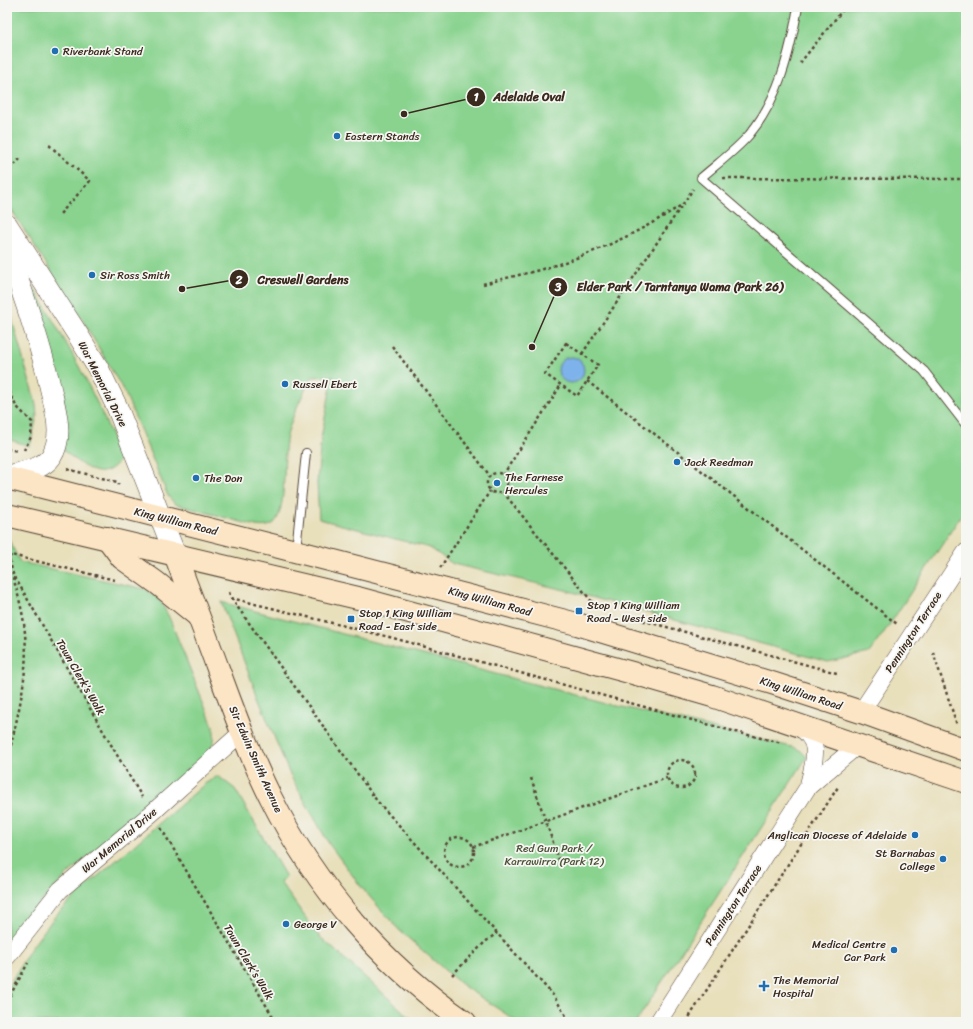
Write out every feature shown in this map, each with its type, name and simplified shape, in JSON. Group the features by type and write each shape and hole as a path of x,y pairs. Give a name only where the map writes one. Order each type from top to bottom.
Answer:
{"main road":[{"name":"King William Road","path":"7,477 577,624 714,664 861,712 966,750"},
{"path":"7,515 358,598 485,632 697,692 794,723 966,782"},
{"path":"107,538 122,558 158,583 199,616"},
{"name":"Sir Edwin Smith Avenue","path":"175,554 241,733 272,799 304,856 342,908 383,954 444,1007 465,1022"},
{"path":"794,723 838,726 861,712"}],"street":[{"name":"War Memorial Drive","path":"7,225 98,368 117,407 175,554"},
{"path":"7,249 46,368 56,414 58,431 55,448 46,462 34,469 7,477"},
{"name":"Pennington Terrace","path":"861,712 966,552"},
{"name":"Pennington Terrace","path":"794,723 812,740 815,752 808,787"},
{"name":"War Memorial Drive","path":"7,958 60,890 152,813 241,733"},
{"name":"Pennington Terrace","path":"658,1022 808,787 858,745"}],"lane":[{"path":"798,7 791,45 773,97 762,117 749,136 701,178 924,371 966,425"},
{"path":"296,551 306,453"}],"path":[{"path":"796,69 845,7"},
{"path":"49,145 90,181 60,214"},
{"path":"14,165 20,159"},
{"path":"582,354 701,178 966,179"},
{"path":"483,284 540,270 582,256 629,236 682,205"},
{"path":"566,343 598,365 587,381 577,396 545,374 566,343"},
{"path":"392,346 490,476"},
{"path":"587,381 911,635"},
{"path":"503,475 561,385"},
{"path":"7,386 16,406 32,422 31,437 23,452"},
{"path":"65,469 117,482"},
{"path":"496,473 503,475 508,483 503,492 497,494 490,491 487,486 490,476 496,473"},
{"path":"438,571 490,491"},
{"path":"503,492 598,608"},
{"path":"7,554 10,557 121,582"},
{"path":"7,564 10,557"},
{"name":"Town Clerk’s Walk","path":"10,557 13,574 111,746 143,798"},
{"path":"7,763 22,698 25,662 25,634 13,574"},
{"path":"229,592 231,598 377,801 553,995 570,1022"},
{"path":"231,598 393,638 736,732 787,744"},
{"path":"933,652 959,730"},
{"path":"676,760 690,763 694,772 694,777 691,782 683,787 673,785 667,778 667,770 669,766 676,760"},
{"path":"531,778 561,866"},
{"path":"473,847 667,778"},
{"path":"686,1022 839,785"},
{"name":"Town Clerk’s Walk","path":"160,828 276,1022"},
{"path":"459,836 469,840 473,847 470,862 457,867 448,862 443,851 447,842 454,837 459,836"},
{"path":"452,975 485,942 497,933"}],"green space":[{"path":"7,7 966,7 966,508 890,624 869,653 828,662 565,590 453,564 430,548 319,519 317,483 321,438 333,376 312,377 294,413 287,436 281,506 274,523 261,527 175,504 168,496 125,393 82,319 7,203"},
{"path":"33,287 58,328 81,371 112,436 121,459 113,467 106,471 93,471 64,451 28,290"},
{"path":"7,302 36,404 37,416 30,446 7,439"},
{"path":"7,536 20,562 145,589 159,599 169,617 213,726 214,739 212,746 205,757 69,873 28,916 7,947"},
{"name":"Red Gum Park / Karrawirra (Park 12)","path":"221,602 614,705 796,748 807,757 636,1022 518,1022 462,985 399,930 362,888 329,844 290,775"},
{"path":"218,776 235,789 286,877 280,882 318,935 415,1022 7,1022 7,988 31,948 56,915 83,889 206,783"}],"water":[{"path":"571,357 580,361 584,370 580,379 571,383 562,379 558,370 562,361"}],"place":[{"name":"Riverbank Stand","path":"55,51"},
{"name":"Adelaide Oval","path":"404,114"},
{"name":"Eastern Stands","path":"337,136"},
{"name":"Sir Ross Smith","path":"92,275"},
{"name":"Creswell Gardens","path":"182,289"},
{"name":"Elder Park / Tarntanya Wama (Park 26)","path":"532,347"},
{"name":"Russell Ebert","path":"285,384"},
{"name":"Jack Reedman","path":"677,462"},
{"name":"The Don","path":"196,478"},
{"name":"The Farnese Hercules","path":"497,483"},
{"name":"Stop 1 King William Road - West side","path":"579,611"},
{"name":"Stop 1 King William Road - East side","path":"351,619"},
{"name":"Anglican Diocese of Adelaide","path":"915,835"},
{"name":"St Barnabas College","path":"943,859"},
{"name":"George V","path":"286,924"},
{"name":"Medical Centre Car Park","path":"894,950"},
{"name":"The Memorial Hospital","path":"764,986"}]}
